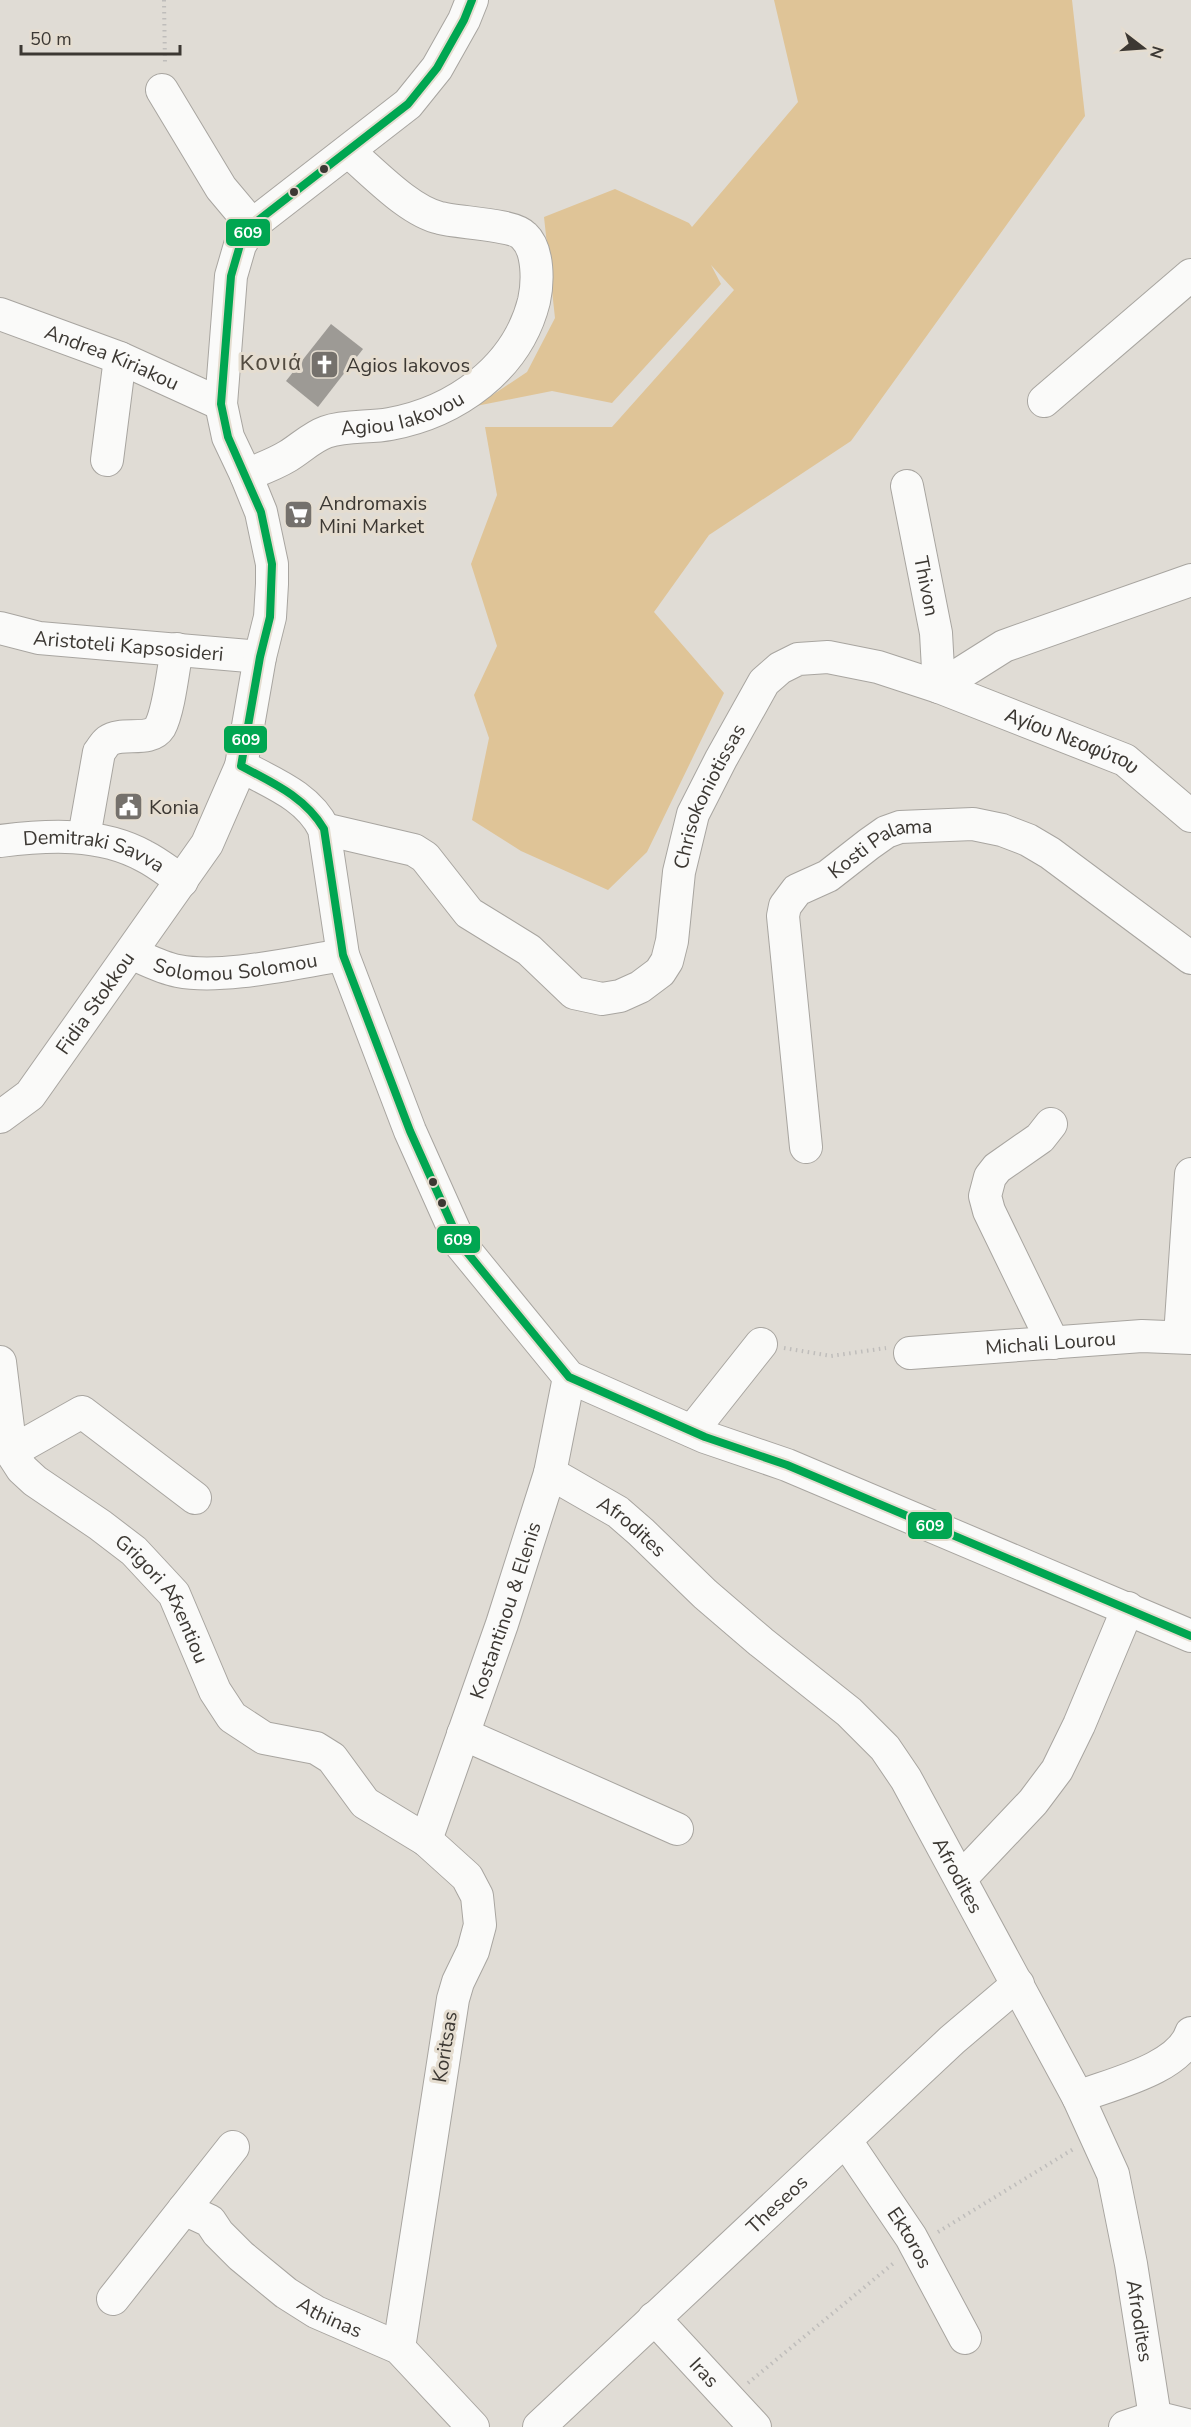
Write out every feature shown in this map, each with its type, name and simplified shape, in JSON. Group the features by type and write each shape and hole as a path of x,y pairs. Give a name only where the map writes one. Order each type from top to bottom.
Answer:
{"street":[{"path":"162,90 221,188 252,225 408,104 437,68 464,20 472,0"},
{"name":"Agiou Iakovou","path":"246,475 274,464 326,432 406,421 427,415 452,402 473,390 501,364 520,338 530,318 536,293 536,271 532,249 527,238 514,230 430,215 413,206 349,152"},
{"name":"Fidia Stokkou","path":"0,1118 30,1095 182,881 207,844 241,766 260,657 270,617 272,564 261,512 228,437 221,404 231,276 240,245 252,225"},
{"path":"1044,401 1191,275"},
{"name":"Andrea Kiriakou","path":"0,314 120,358 221,404"},
{"path":"107,460 120,358"},
{"name":"Thivon","path":"907,486 936,633 939,687"},
{"path":"939,687 1005,646 1191,580"},
{"name":"Aristoteli Kapsosideri","path":"0,628 39,638 260,657"},
{"path":"84,837 99,752 107,742 118,736 152,733 159,728 177,649"},
{"name":"Chrisokoniotissas","path":"324,829 414,850 425,858 469,913 529,950 568,989 585,997 602,999 620,996 640,987 660,972 667,961 672,941 679,872 693,814 764,682 780,668 798,659 828,657 878,667 939,687"},
{"name":"Αγίου Νεοφύτου","path":"939,687 1125,760 1191,816"},
{"path":"241,766 291,793 309,806 324,829 343,955 410,1131 461,1245 569,1377 692,1431 787,1465 1191,1636"},
{"name":"Kosti Palama","path":"806,1147 783,916 785,906 797,890 828,876 886,832 900,827 973,824 1002,830 1020,837 1050,853 1191,958"},
{"name":"Demitraki Savva","path":"0,841 33,837 84,837 108,841 136,852 182,881"},
{"name":"Solomou Solomou","path":"131,953 155,964 200,974 235,972 343,955"},
{"path":"1051,1124 1031,1145 998,1168 990,1177 985,1196 988,1211 1053,1343"},
{"path":"1185,1337 1191,1174"},
{"name":"Michali Lourou","path":"910,1353 1142,1336 1185,1337"},
{"path":"692,1431 761,1344"},
{"name":"Grigori Afxentiou","path":"0,1362 11,1452 21,1469 35,1481 100,1524 134,1551 174,1594 215,1691 232,1717 264,1738 316,1748 332,1758 365,1803"},
{"name":"Kostantinou & Elenis","path":"426,1840 502,1624 550,1473 569,1377"},
{"path":"11,1452 82,1412 195,1498"},
{"name":"Afrodites","path":"550,1473 618,1512 713,1601 849,1712 885,1748 906,1779 1078,2097 1113,2174 1131,2264 1155,2417"},
{"path":"961,1878 1033,1802 1057,1770 1079,1725 1128,1608"},
{"path":"463,1734 677,1828"},
{"name":"Koritsas","path":"365,1803 426,1840 467,1877 477,1896 480,1925 473,1951 458,1982 453,1999 399,2348"},
{"name":"Theseos","path":"539,2427 952,2040 1018,1984"},
{"path":"1078,2097 1156,2067 1180,2051 1191,2033"},
{"name":"Ektoros","path":"846,2141 911,2237 965,2338"},
{"path":"113,2299 233,2147"},
{"name":"Athinas","path":"184,2209 210,2222 241,2256 316,2312 399,2348 473,2427"},
{"name":"Iras","path":"654,2318 755,2427"},
{"path":"1125,2427 1155,2417 1191,2426"}],"path":[{"path":"162,90 166,83 164,0"},
{"path":"761,1344 831,1356 887,1348 910,1353"}],"shaded area":[{"path":"774,0 1072,0 1085,116 851,441 709,535 654,612 724,693 647,852 608,890 521,851 472,820 489,738 474,695 497,646 471,564 497,495 485,427 612,427 734,290 711,265 721,284 612,403 552,391 476,406 527,372 555,318 544,217 615,189 689,223 692,227 798,102"}],"building":[{"name":"Agios Iakovos","path":"331,324 363,349 318,407 286,381"}],"transit line":[{"name":"609","path":"472,0 464,20 437,68 408,104 252,225 240,245 231,276 221,404 228,437 261,512 272,564 270,617 260,657 241,766 298,799 324,829 343,955 410,1131 461,1245 569,1377 705,1437 787,1465 1191,1636"}],"place":[{"name":"Agios Iakovos","path":"325,365"},
{"name":"Andromaxis Mini Market","path":"298,515"},
{"name":"Konia","path":"128,807"}],"district":[{"name":"Κονιά","path":"271,363"}]}
